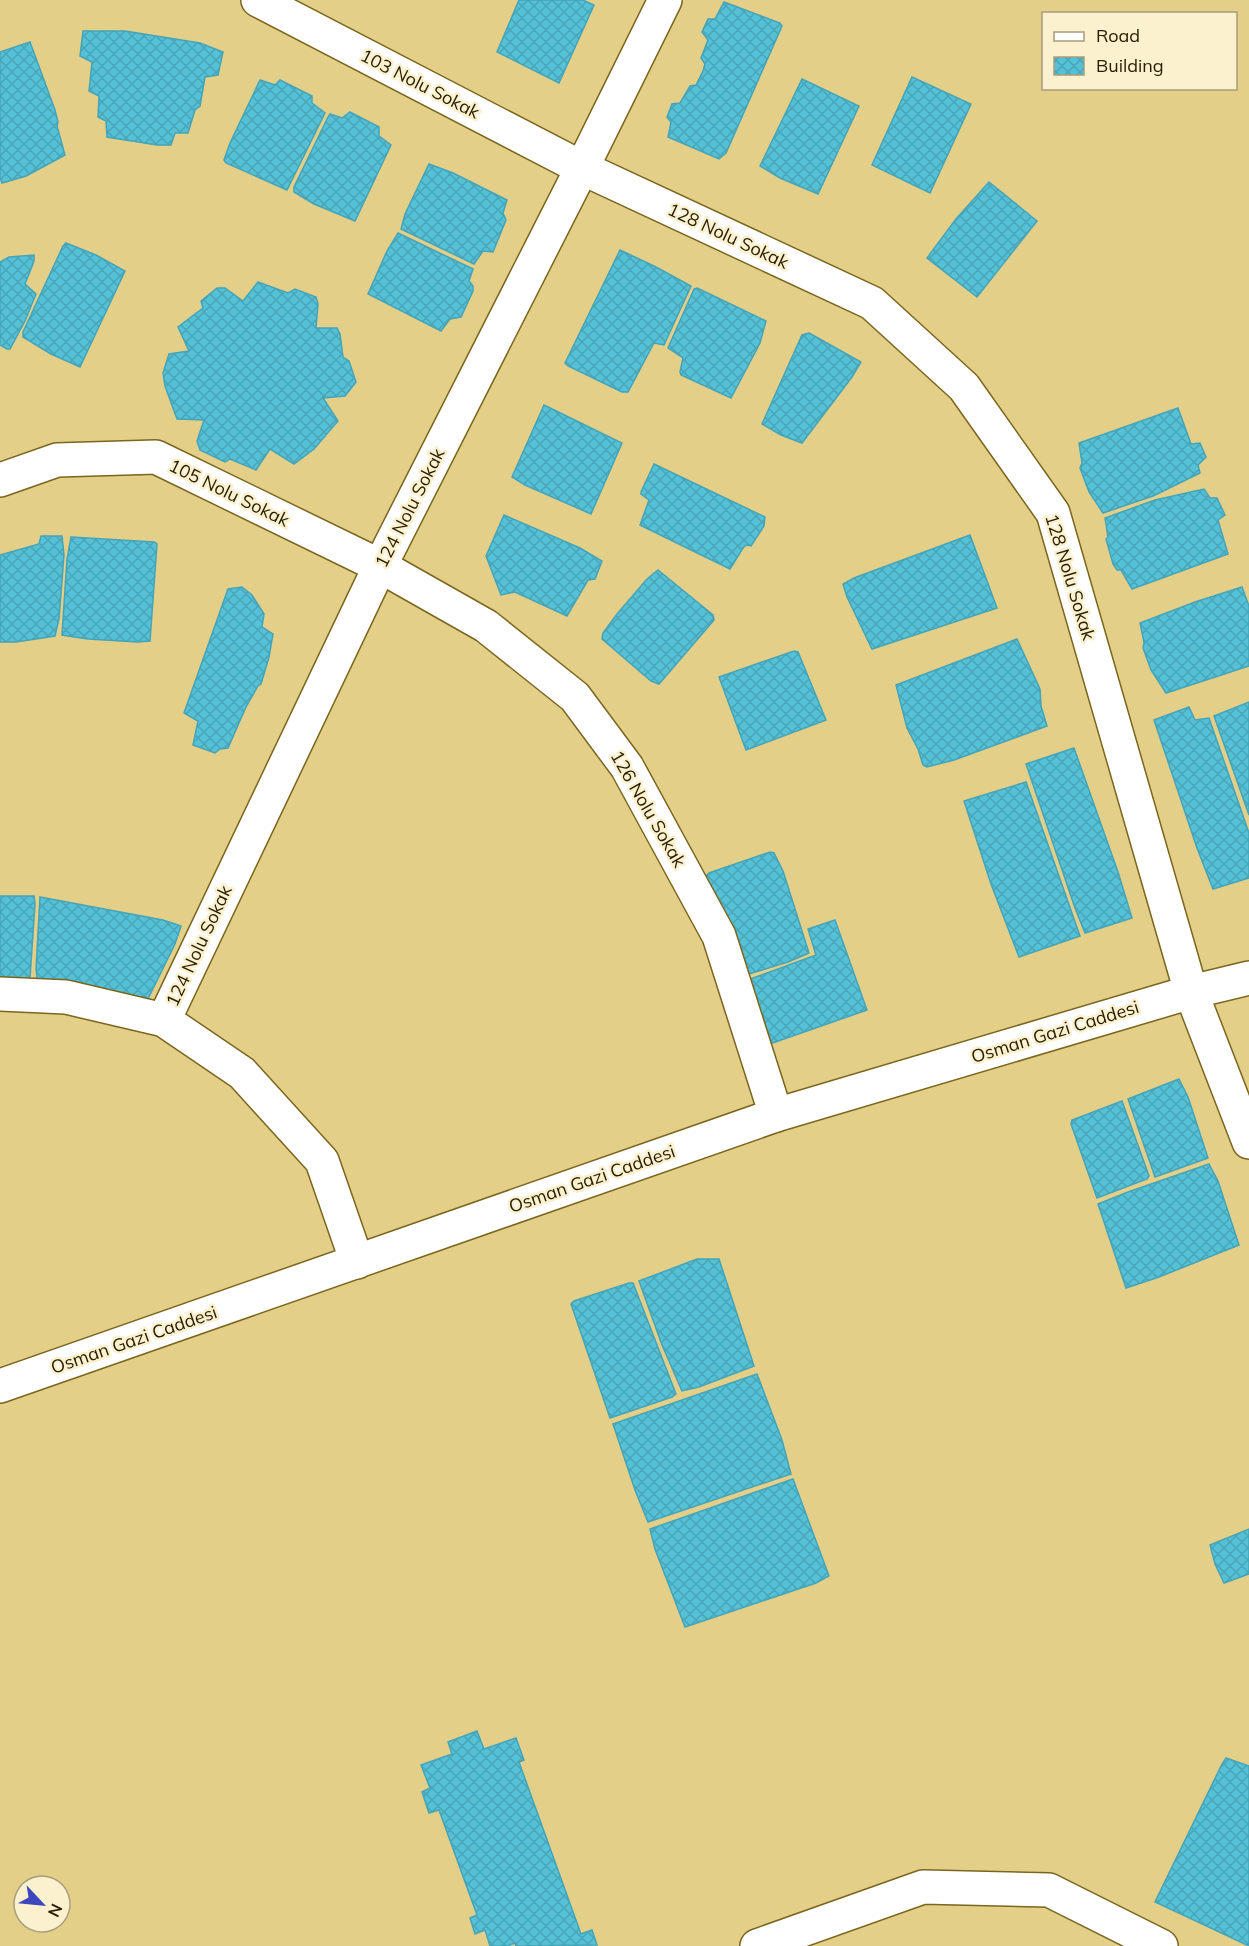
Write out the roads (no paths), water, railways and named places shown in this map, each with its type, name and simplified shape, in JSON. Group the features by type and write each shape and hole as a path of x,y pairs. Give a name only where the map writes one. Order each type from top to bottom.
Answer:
{"street":[{"name":"103 Nolu Sokak","path":"258,0 582,168"},
{"name":"124 Nolu Sokak","path":"164,1020 380,566 582,168 664,0"},
{"name":"128 Nolu Sokak","path":"582,168 872,303 964,387 1053,513 1191,992 1249,1142"},
{"name":"105 Nolu Sokak","path":"0,480 57,460 156,457 380,566"},
{"name":"126 Nolu Sokak","path":"380,566 486,626 575,697 627,767 719,936 776,1115"},
{"name":"Osman Gazi Caddesi","path":"0,1386 776,1115 1191,992 1249,978"},
{"path":"0,994 66,997 164,1020 242,1073 322,1161 357,1262"},
{"path":"757,1946 923,1887 1049,1890 1161,1946"}]}
